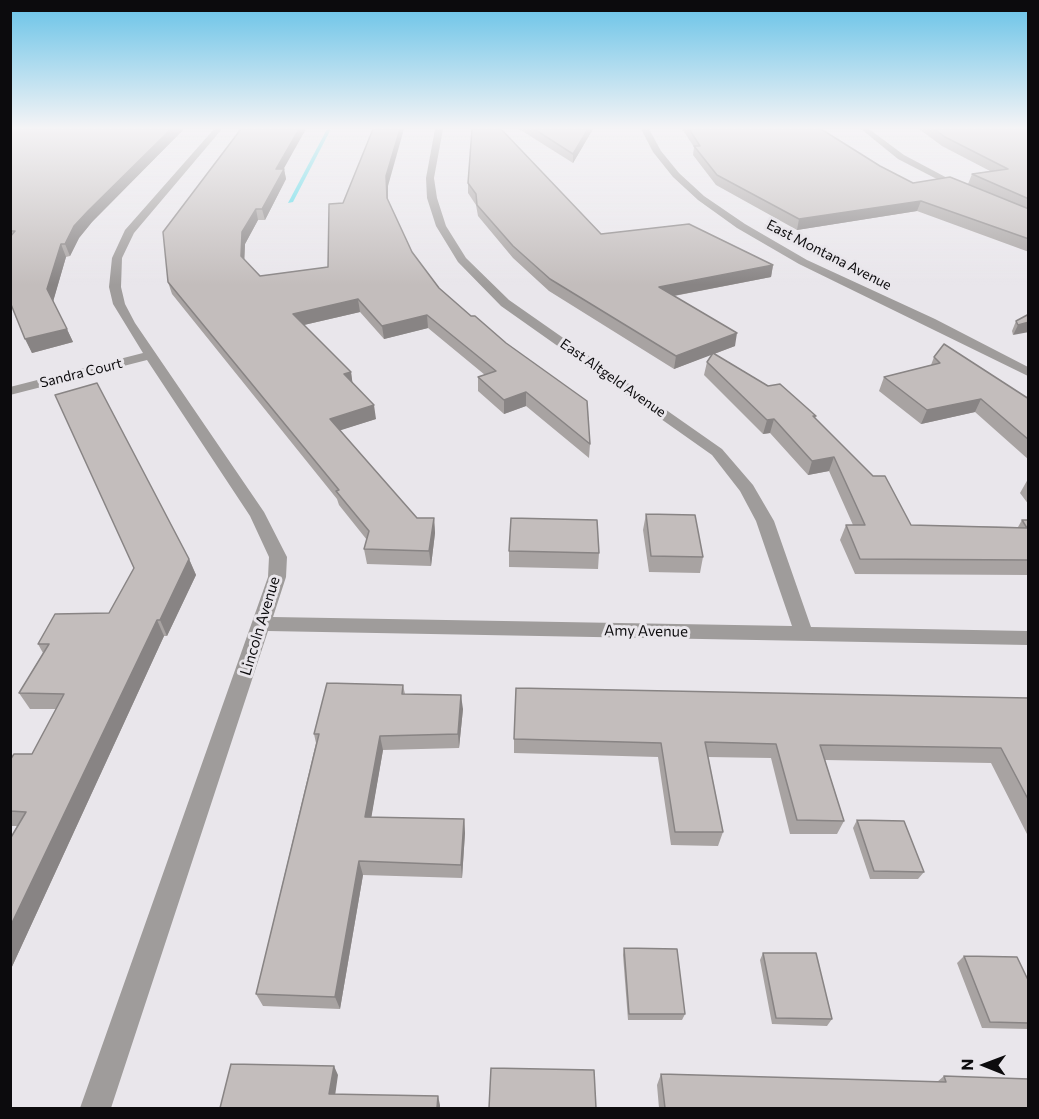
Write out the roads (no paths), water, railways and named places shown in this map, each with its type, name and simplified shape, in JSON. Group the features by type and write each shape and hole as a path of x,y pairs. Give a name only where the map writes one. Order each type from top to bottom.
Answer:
{"street":[{"name":"Lincoln Avenue","path":"95,1108 278,577 278,557 258,516 129,323 119,304 115,287 117,258 136,223 172,181"},
{"name":"East Altgeld Avenue","path":"430,181 432,198 441,226 462,260 505,303 689,431 717,452 729,466 747,489 765,521 804,634"},
{"name":"East Montana Avenue","path":"683,181 701,198 734,221 802,262 931,322 1029,372"},
{"path":"948,181 974,194"},
{"name":"Sandra Court","path":"10,391 152,355"},
{"name":"Amy Avenue","path":"263,624 1029,638"}],"waterway":[{"path":"290,202 301,181"}]}
